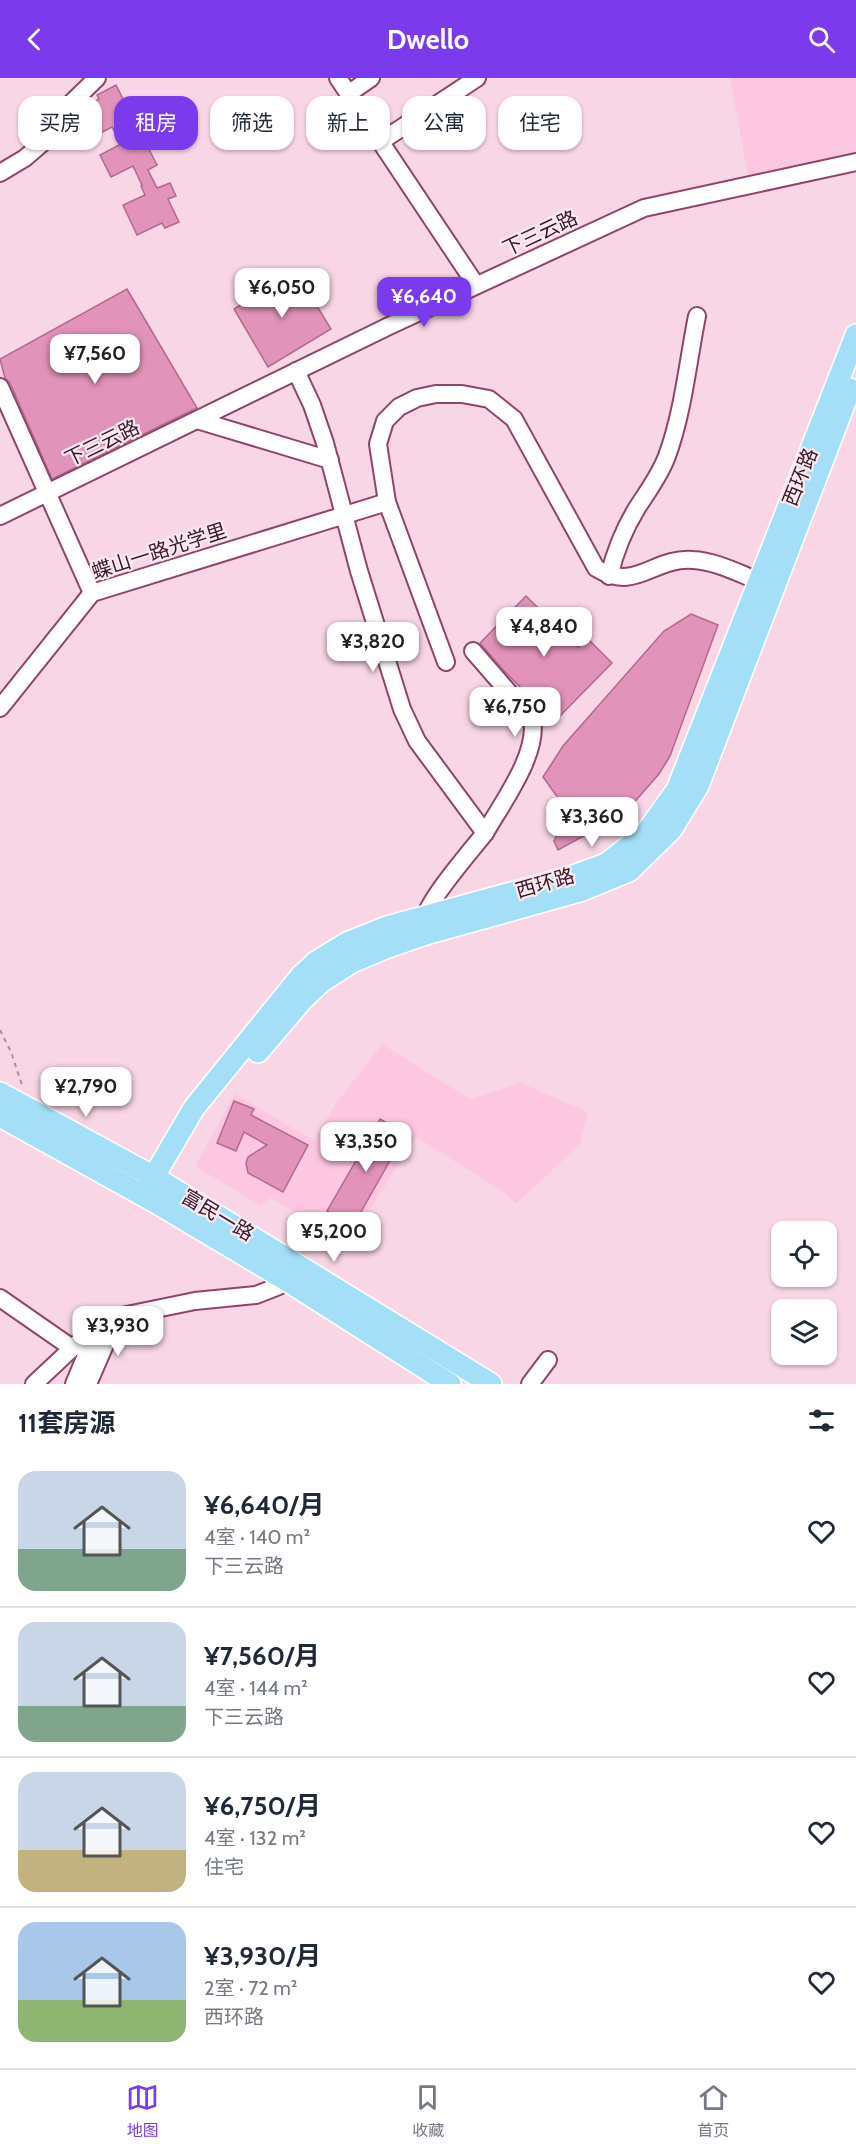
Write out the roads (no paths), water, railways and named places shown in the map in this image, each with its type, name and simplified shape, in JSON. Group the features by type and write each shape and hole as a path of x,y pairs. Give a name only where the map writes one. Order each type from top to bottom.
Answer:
{"main road":[{"name":"西环路","path":"154,1189 207,1112 308,994 336,970 388,947 425,926 606,864 646,832 677,790 856,335"},
{"name":"西环路","path":"425,926 580,891 629,871 671,831 698,786 856,374"},
{"name":"富民一路","path":"0,1094 31,1110 154,1189 291,1272 491,1384"},
{"path":"0,1116 154,1189"},
{"name":"富民一路","path":"291,1272 450,1384"}],"street":[{"path":"0,173 25,158 47,139 64,110 97,78"},
{"path":"338,78 348,94 371,78"},
{"path":"390,135 477,78"},
{"path":"385,150 476,285"},
{"name":"下三云路","path":"0,516 296,371 644,208 856,162"},
{"path":"609,576 619,545 636,510 654,483 667,457 675,429 697,316"},
{"path":"296,371 312,405 330,460 359,571 402,709 417,741 485,833"},
{"path":"0,387 92,593"},
{"path":"446,662 387,502 378,444 385,421 399,407 417,398 436,394 462,394 489,399 514,419 596,568 609,576 621,578 636,576 673,560 694,560 713,564 759,581"},
{"path":"196,420 330,460"},
{"name":"蝶山一路光学里","path":"0,708 92,593 387,502"},
{"path":"425,926 435,897 485,833 517,777 530,748 534,728 532,719 473,651"},
{"path":"34,1384 99,1323 117,1317 195,1301 256,1295 273,1290 291,1272"},
{"path":"0,1298 72,1348"},
{"path":"88,1384 117,1317"},
{"path":"74,1384 99,1323"},
{"path":"530,1384 548,1360"}]}
